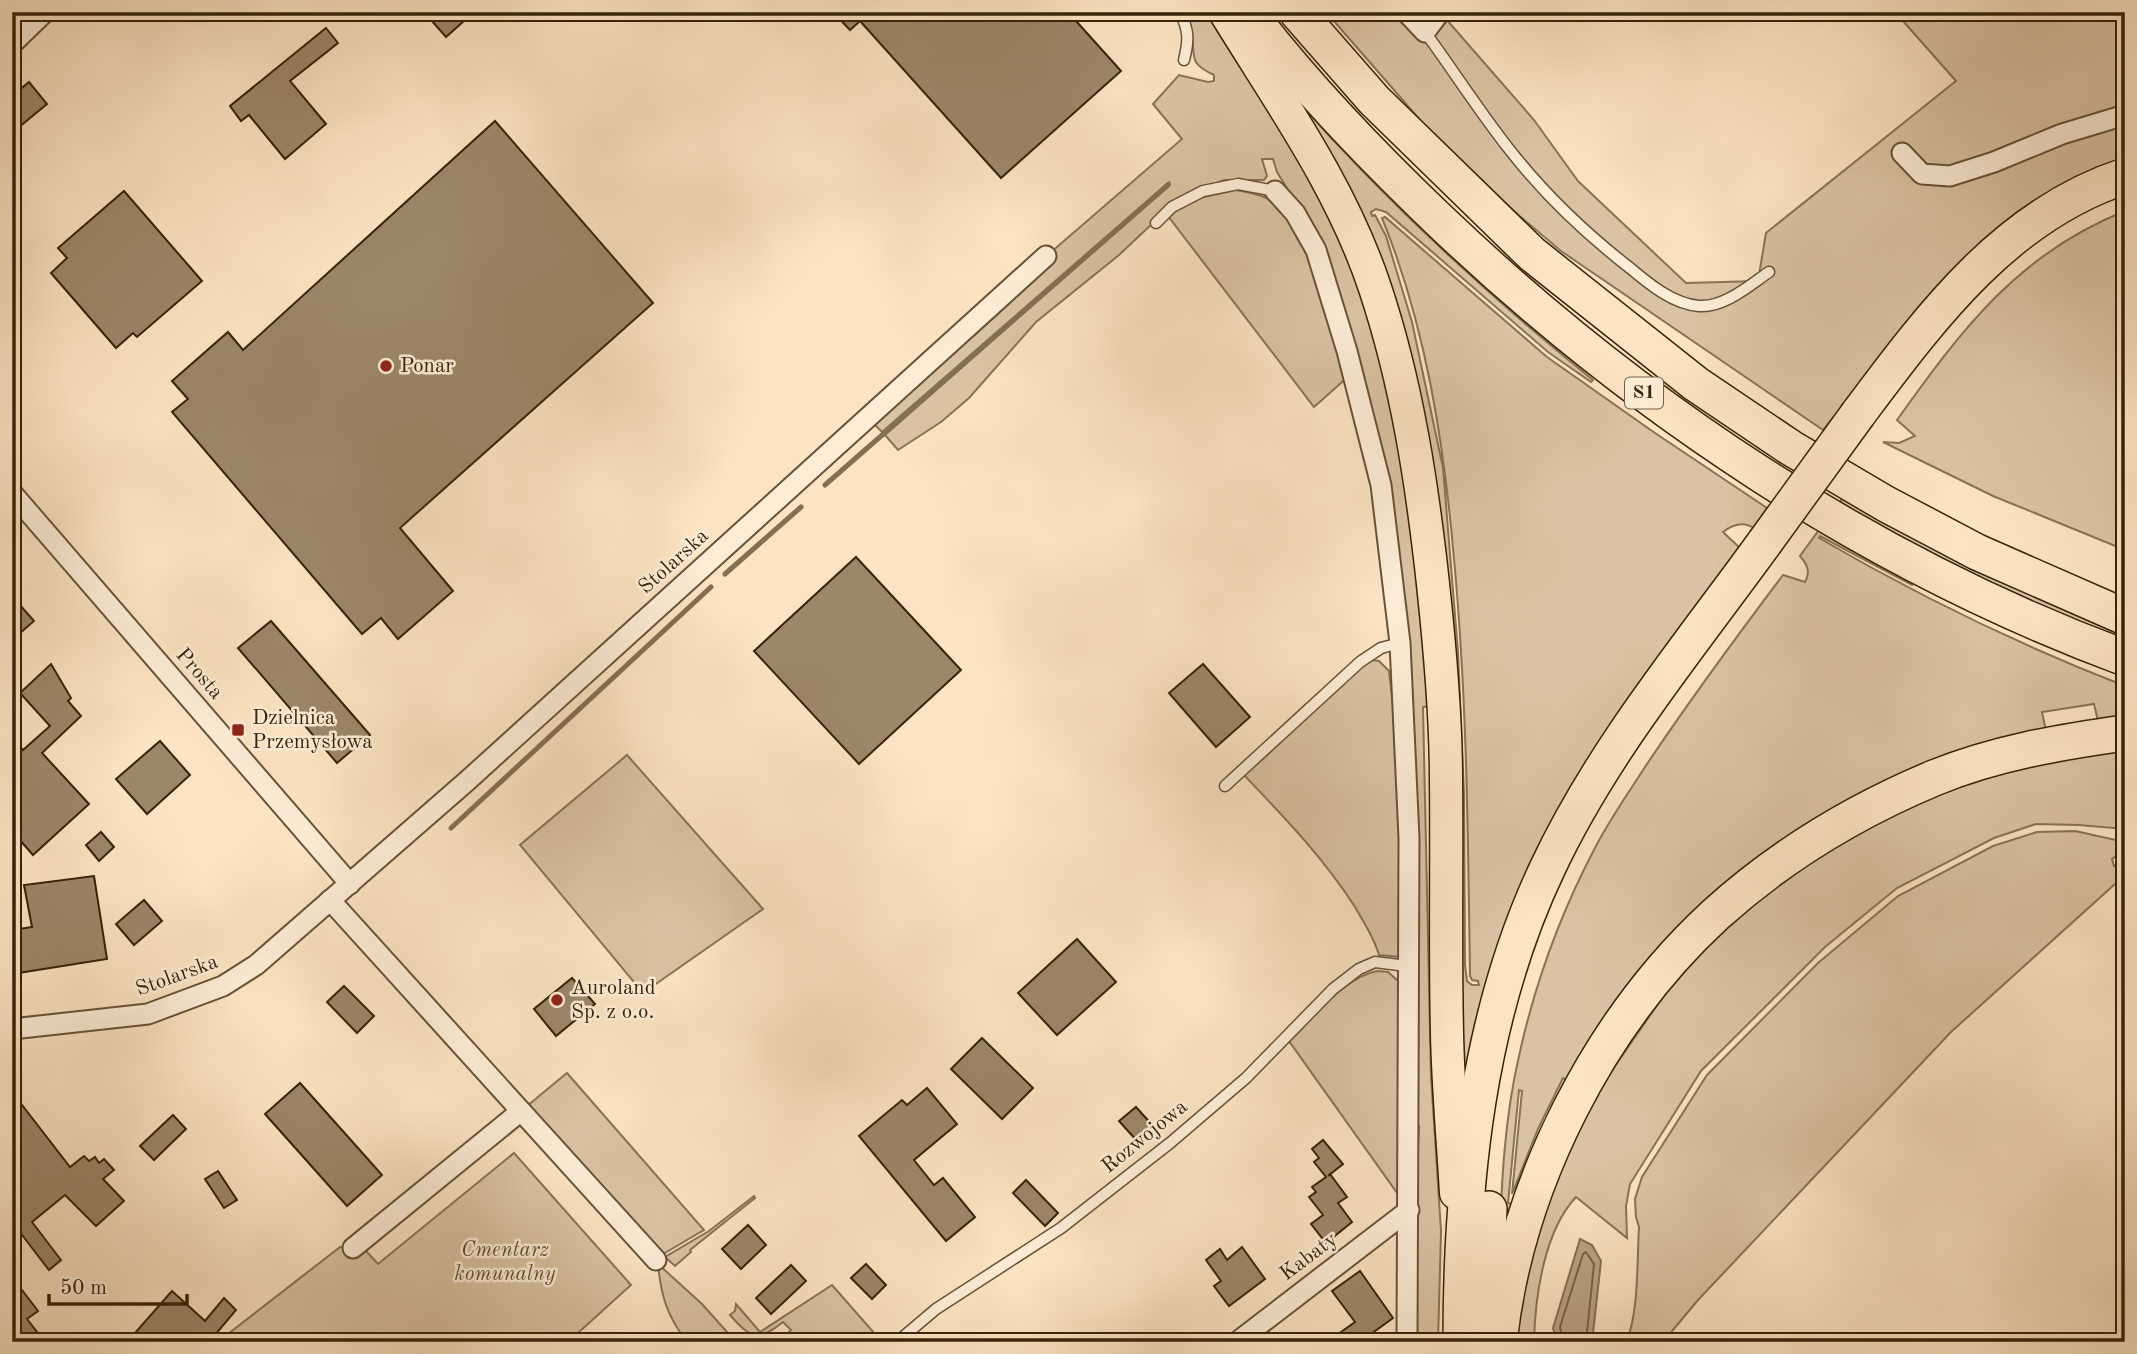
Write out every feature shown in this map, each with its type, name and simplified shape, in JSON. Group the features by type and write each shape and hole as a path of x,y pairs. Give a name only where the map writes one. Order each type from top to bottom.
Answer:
{"highway":[{"path":"1224,12 1302,137 1343,211 1374,286 1398,367 1415,450 1430,557 1442,690 1446,778 1447,1034 1461,1270 1461,1342"},
{"name":"S1","path":"1248,12 1276,49 1345,126 1421,203 1517,292 1642,391 1729,453 1861,533 2011,610 2125,658"},
{"name":"S1","path":"1297,12 1374,100 1532,254 1696,384 1791,448 1886,504 1989,557 2125,617"},
{"path":"1461,1270 1480,1089 1493,1018 1519,939 1547,868 1575,815 1622,741 1774,548 1867,421 1924,326 1980,265 2011,239 2075,198 2125,176"},
{"path":"1867,421 1969,306 2000,276 2063,228 2125,199"},
{"path":"1484,1342 1492,1167 1500,1093 1515,1021 1540,950 1579,858 1619,785 1774,548"},
{"path":"1499,1342 1513,1261 1529,1208 1544,1167 1576,1097 1633,1008 1713,917 1762,876 1812,841 1908,789 1948,773 2025,749 2125,733"}],"street":[{"path":"12,44 45,12"},
{"path":"1406,12 1425,32 1440,12"},
{"path":"1902,153 1922,174 1950,176 2125,115"},
{"path":"1275,191 1295,213 1316,250 1347,351 1381,485 1400,643 1409,838 1407,1342"},
{"name":"Stolarska","path":"12,1029 148,1014 223,986 256,965 350,884 1046,256"},
{"name":"Prosta","path":"12,493 350,884"},
{"path":"330,900 656,1260"},
{"path":"353,1248 521,1111"},
{"name":"Kabaty","path":"1237,1342 1409,1210"}],"lane":[{"path":"1180,12 1189,41 1184,60"},
{"path":"1425,32 1509,149 1556,203 1650,284 1681,303 1713,305 1735,295 1769,272"},
{"path":"1156,223 1172,207 1203,191 1238,184 1275,191"},
{"path":"1225,786 1360,662 1381,648 1400,643"},
{"name":"Rozwojowa","path":"897,1342 936,1309 1061,1228 1161,1150 1246,1078 1342,982 1375,962 1407,966"}],"green space":[{"path":"1187,12 1212,12 1336,212 1365,283 1411,478 1432,706 1423,707 1431,1077 1441,1231 1438,1342 1417,1342 1415,1210 1419,1127 1410,1102 1404,615 1317,237 1277,172 1273,159 1262,159 1267,176 1264,180 1224,180 1201,189 1154,222 1119,255 1036,322 969,398 941,422 898,450 885,435 1170,184 1169,182 882,432 874,424 999,313 1055,258 1050,253 1182,139 1153,104 1179,75 1214,81 1214,75 1200,67 1195,60"},
{"path":"1326,12 1440,12 1534,120 1578,181 1686,283 1758,281 1766,233 1956,81 1895,12 2125,12 2125,163 1865,380 1823,430 1561,251 1478,181 1421,121"},
{"path":"1295,98 1401,210 1514,314 1593,380 1591,382 1548,352 1386,212 1376,209 1371,212 1386,236 1412,322 1443,468 1458,652 1464,795 1465,965 1467,981 1472,985 1479,985 1478,981 1472,980 1470,976 1464,715 1458,611 1445,472 1421,343 1397,259 1382,218 1385,217 1547,357 1767,508 1754,528 1738,524 1723,532 1742,550 1637,696 1463,1091 1432,467"},
{"path":"1236,190 1269,199 1296,220 1350,375 1314,407 1168,216 1195,199"},
{"path":"2125,211 2125,550 1993,496 1883,442 1899,443 1915,436 1897,420 1969,325 1995,298 2023,272 2054,249 2087,228"},
{"path":"1845,494 2125,630 2125,644 2031,604 1838,505"},
{"path":"1819,530 1914,582 1912,585 1820,536 1819,538 1931,599 2046,654 2125,686 2125,725 1984,752 1676,944 1498,1278 1503,1166 1513,1083 1525,1029 1560,922 1608,824 1698,690 1783,575 1805,582 1807,568 1800,556","holes":["2094,704 2098,721 2046,731 2042,712","1563,1078 1566,1080 1541,1130 1514,1200 1515,1204 1508,1203 1519,1090 1522,1091 1512,1194 1538,1129"]},
{"path":"1379,661 1389,671 1403,791 1401,957 1379,955 1372,936 1330,871 1243,774 1365,663"},
{"path":"2125,748 2125,829 2036,824 1994,838 1897,888 1825,947 1701,1071 1630,1184 1626,1206 1627,1238 1576,1197 1565,1211 1543,1265 1536,1305 1534,1342 1517,1342 1518,1321 1540,1212 1599,1089 1667,991 1715,934 1848,829 1967,777"},
{"path":"627,755 763,909 643,993 520,845"},
{"path":"2075,831 2125,842 2125,850 2112,859 2114,866 2125,864 2125,875 1951,1032 1698,1300 1663,1342 1626,1342 1637,1286 1639,1227 1635,1199 1642,1177 1707,1075 1818,963 1898,896 1993,846 2037,832"},
{"path":"1377,971 1388,972 1398,981 1400,1197 1289,1041 1341,990 1353,981"},
{"path":"567,1073 704,1230 663,1254 527,1106"},
{"name":"Cmentarz komunalny","path":"514,1153 631,1285 568,1342 221,1342 340,1247 365,1250 378,1264"},
{"path":"754,1196 755,1198 690,1250 675,1266 665,1257 709,1231"},
{"path":"658,1264 702,1304 736,1342 687,1342 666,1305"},
{"path":"832,1285 882,1342 780,1342 791,1330 783,1322 767,1333 755,1335 744,1329 730,1315 735,1311 736,1304 760,1332"}],"water":[{"path":"1580,1239 1592,1245 1601,1261 1592,1342 1557,1342 1553,1328"}],"building":[{"path":"424,12 474,12 446,37"},
{"path":"833,12 1068,12 1121,71 1001,178 860,21 850,30"},
{"path":"326,28 338,43 290,81 326,124 285,159 249,115 241,121 230,106"},
{"path":"29,82 47,104 19,127 12,119 12,96"},
{"name":"Ponar","path":"495,121 653,303 400,528 453,591 398,639 381,618 362,634 172,412 188,399 172,381 228,332 243,350"},
{"path":"124,191 202,281 137,337 133,333 116,348 51,273 67,258 58,248"},
{"path":"856,557 961,670 859,764 754,651"},
{"path":"12,596 34,621 12,640"},
{"path":"271,621 370,735 337,763 238,648"},
{"path":"51,664 71,698 68,701 81,716 42,753 89,804 33,855 12,831 12,738 23,750 50,726 20,693"},
{"path":"1203,664 1250,717 1216,747 1169,693"},
{"path":"160,741 190,775 147,814 116,779"},
{"path":"101,832 114,847 99,861 86,845"},
{"path":"94,876 107,959 12,974 12,930 32,927 24,885"},
{"path":"144,900 162,921 134,945 116,924"},
{"path":"1077,939 1116,982 1057,1035 1018,993"},
{"path":"572,978 595,1004 556,1036 534,1009"},
{"path":"344,986 374,1016 357,1033 327,1002"},
{"path":"982,1038 1033,1088 1002,1119 951,1069"},
{"path":"300,1083 382,1175 347,1206 265,1114"},
{"path":"927,1088 957,1124 914,1160 934,1185 943,1178 975,1217 946,1241 859,1136 902,1100 907,1105"},
{"path":"12,1092 70,1167 84,1156 89,1161 95,1157 99,1163 104,1159 114,1170 103,1179 124,1201 96,1226 65,1195 32,1222 61,1260 49,1270 19,1231 12,1236"},
{"path":"1136,1107 1154,1127 1138,1142 1119,1121"},
{"path":"173,1115 186,1129 154,1160 140,1146"},
{"path":"1323,1140 1343,1164 1330,1174 1347,1197 1338,1203 1352,1222 1326,1243 1311,1224 1323,1215 1309,1197 1316,1192 1312,1187 1326,1177 1314,1162 1319,1158 1312,1149"},
{"path":"218,1171 237,1200 224,1208 205,1179"},
{"path":"1026,1180 1058,1213 1045,1226 1013,1193"},
{"path":"748,1225 766,1245 741,1269 722,1249"},
{"path":"1242,1247 1265,1279 1229,1306 1214,1286 1221,1281 1206,1260 1220,1249 1227,1260"},
{"path":"866,1264 886,1285 872,1299 851,1278"},
{"path":"791,1265 806,1281 771,1314 756,1298"},
{"path":"1360,1271 1393,1318 1360,1342 1327,1342 1355,1322 1332,1291"},
{"path":"22,1290 38,1311 27,1319 45,1342 12,1342 12,1297"},
{"path":"172,1291 205,1321 224,1298 236,1310 209,1342 127,1342"}],"waterway":[{"path":"825,485 1168,185"},
{"path":"725,574 801,507"},
{"path":"451,828 711,587"}],"place":[{"name":"Ponar","path":"386,366"},
{"name":"Dzielnica Przemysłowa","path":"238,730"},
{"name":"Auroland Sp. z o.o.","path":"557,1000"}]}
